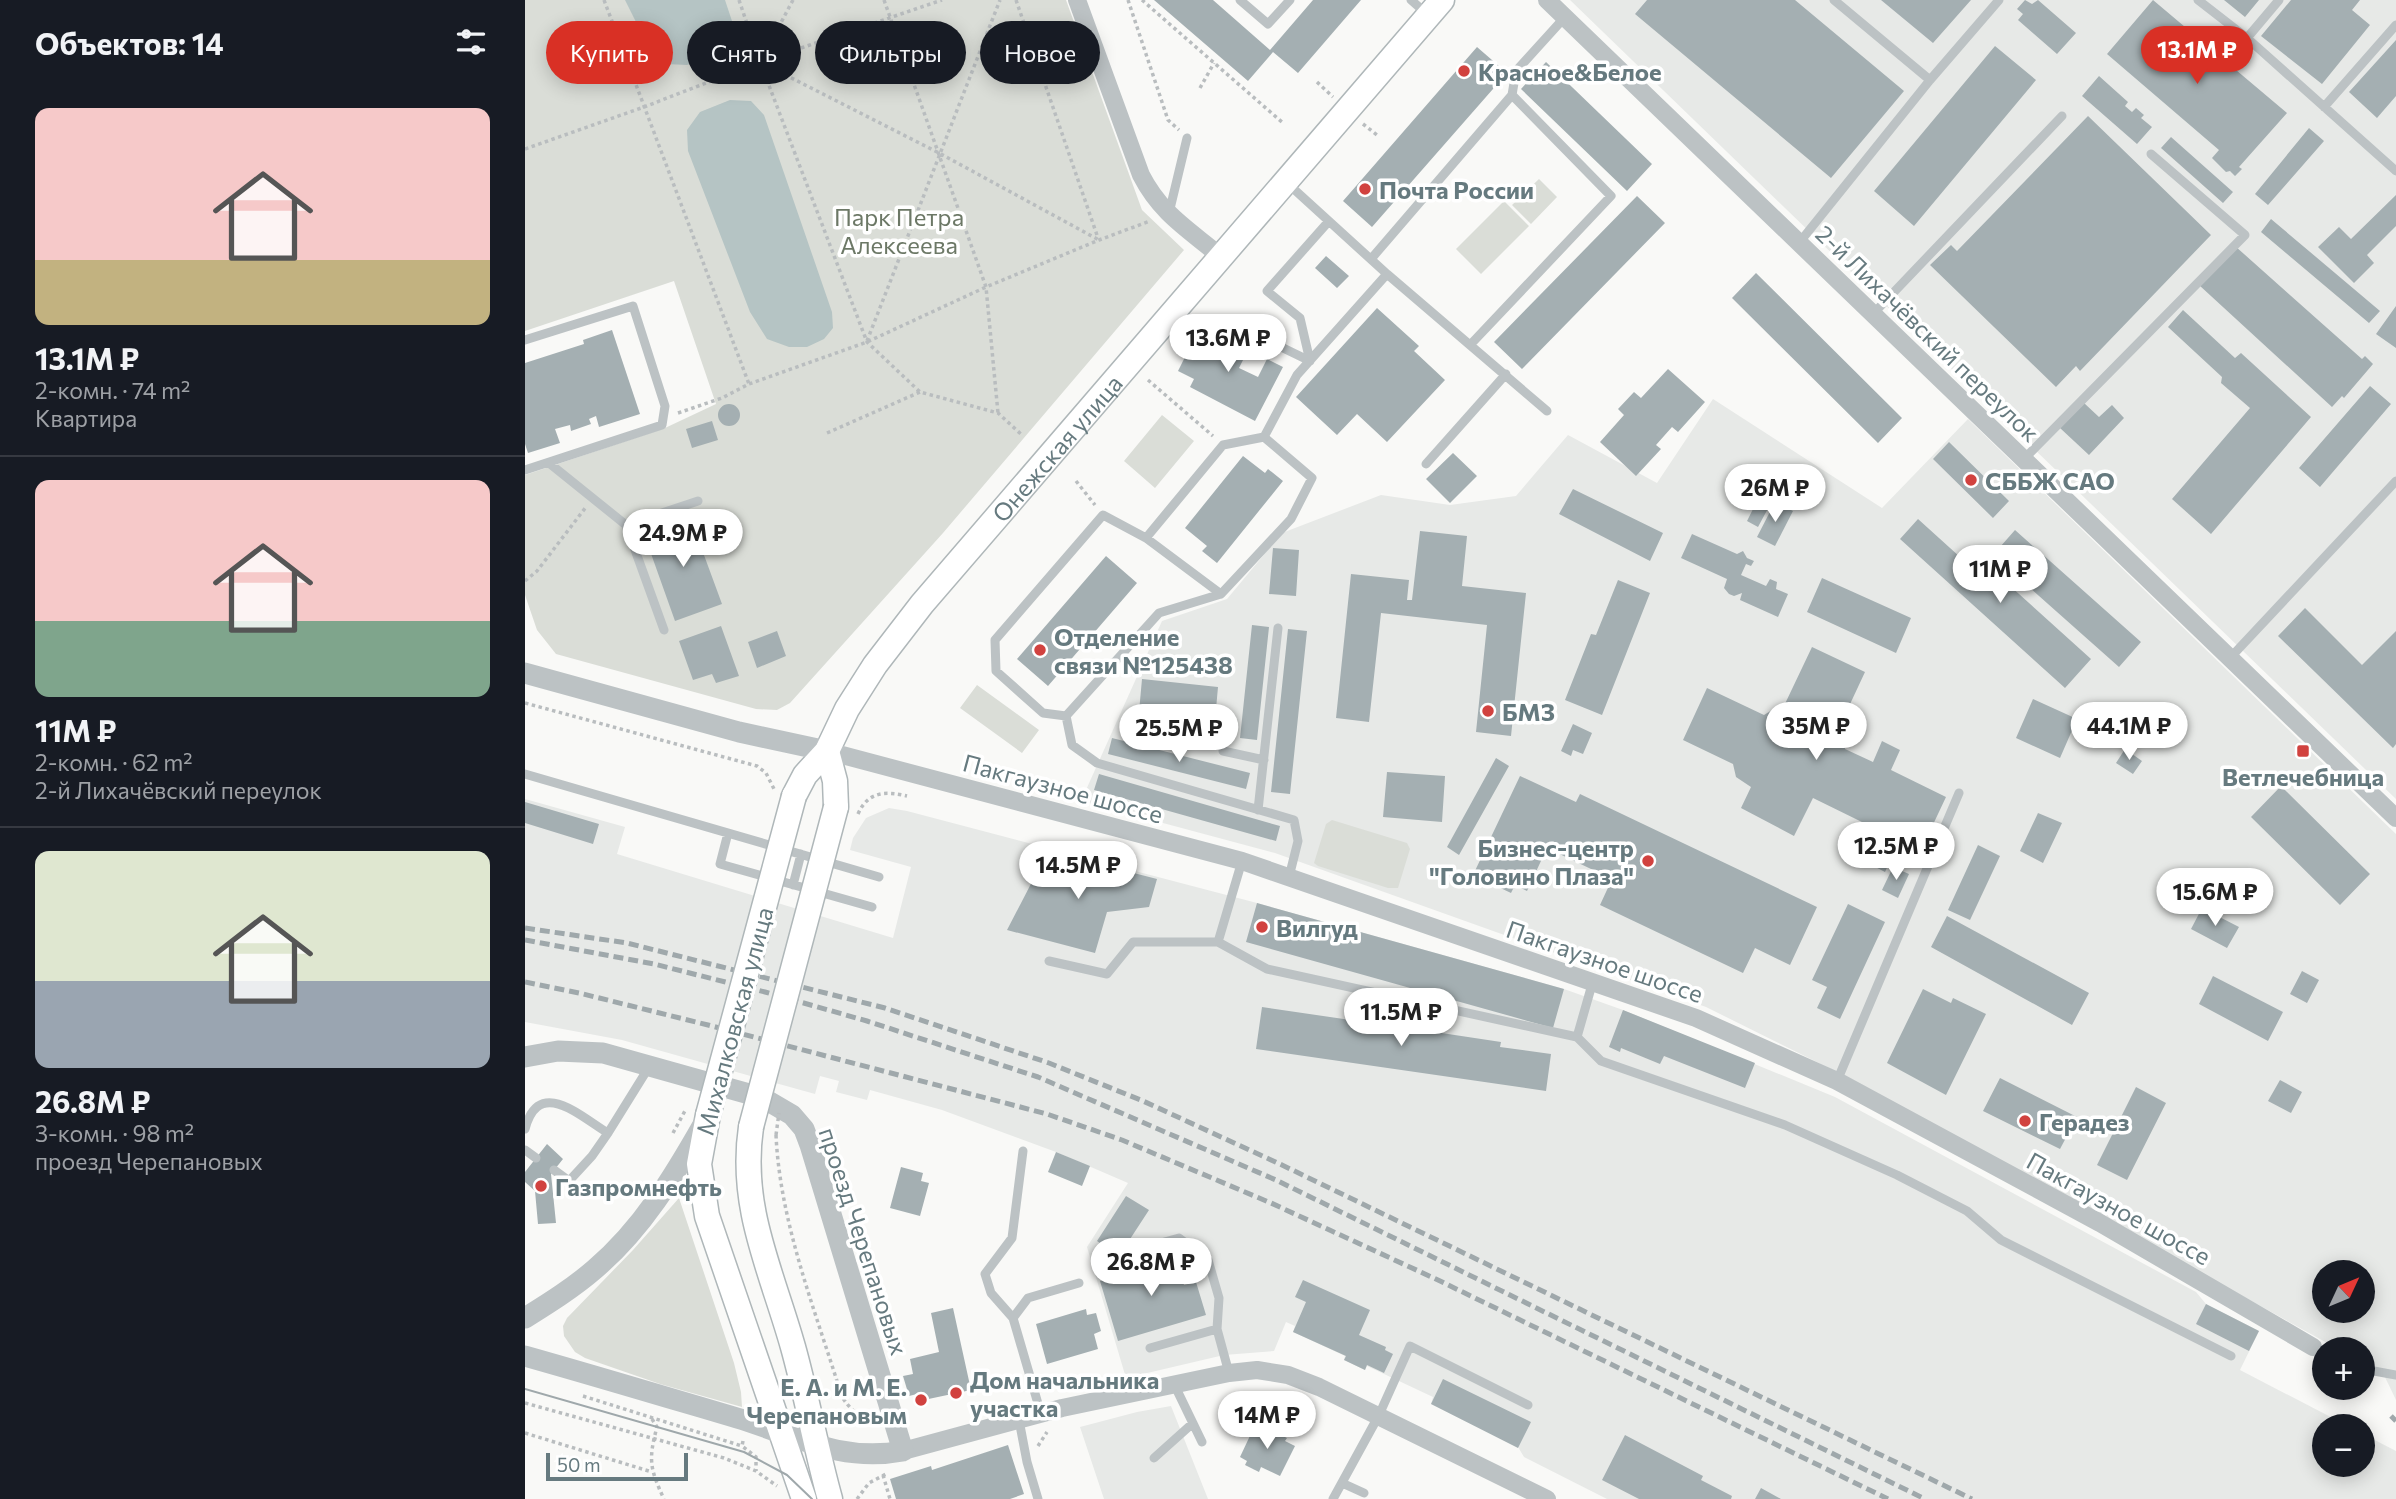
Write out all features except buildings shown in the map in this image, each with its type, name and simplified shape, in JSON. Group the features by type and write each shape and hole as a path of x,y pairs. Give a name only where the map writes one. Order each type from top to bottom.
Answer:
{"main road":[{"name":"Онежская улица","path":"827,751 847,709 909,619 1285,181 1427,5"},
{"name":"Михалковская улица","path":"793,1495 781,1434 707,1216 699,1164 697,1112 785,793 827,751"},
{"name":"Михалковская улица","path":"827,751 847,811 751,1127 746,1166 757,1232 793,1348 830,1499"}],"street":[{"path":"1077,0 1141,175 1152,196 1168,214 1220,256"},
{"name":"2-й Лихачёвский переулок","path":"1547,0 2396,818"},
{"path":"528,672 739,732 827,751"},
{"name":"Пакгаузное шоссе","path":"827,751 1241,861 1696,1018 1837,1081 2100,1223 2312,1346"},
{"name":"проезд Черепановых","path":"525,1057 558,1052 603,1053 763,1098 792,1115 804,1129 903,1451"},
{"path":"525,1318 580,1282 629,1235 675,1174 697,1112"},
{"path":"525,1356 745,1421 815,1446 876,1455 903,1451 1062,1408 1229,1373 1257,1370 1288,1375 1319,1387 1547,1499"}],"lane":[{"path":"1240,0 1268,24 1290,0"},
{"path":"1834,0 1930,80"},
{"path":"1799,243 1930,80 1999,0"},
{"path":"2198,0 2247,38 2396,171"},
{"path":"2247,38 2279,0"},
{"path":"1371,259 1512,95 1515,71 1565,17"},
{"path":"2324,107 2396,25"},
{"path":"1471,344 1611,196 1512,95"},
{"path":"1873,314 2062,116"},
{"path":"1168,214 1187,138"},
{"path":"2024,459 2245,235 2151,154"},
{"path":"1285,181 1387,274 1547,411"},
{"path":"1310,361 1300,318 1267,291 1329,221"},
{"path":"1264,437 1297,375 1387,274"},
{"path":"525,340 633,306 665,406 662,425 525,470"},
{"path":"1279,346 1310,361"},
{"path":"1426,464 1506,374"},
{"path":"1146,538 1223,445 1264,437"},
{"path":"1066,716 1160,613 1221,594 1291,519 1312,478 1264,437"},
{"path":"548,463 626,525 664,631"},
{"path":"2230,658 2396,481"},
{"path":"626,525 698,500"},
{"path":"1066,716 1044,713 996,671 995,640 1103,515 1146,538 1221,594"},
{"path":"1258,810 1278,628"},
{"path":"1066,716 1072,745 1097,763 1294,820 1299,841 1289,877"},
{"path":"1223,751 1264,760"},
{"path":"525,775 879,877"},
{"path":"1837,1081 1959,793"},
{"path":"728,833 720,864 872,907"},
{"path":"793,885 801,854"},
{"path":"1218,942 1241,861"},
{"path":"1049,961 1107,974 1133,942 1218,942 1267,969 1577,1037 1601,1061 1785,1125 1897,1175 1967,1211 2001,1240 2231,1356"},
{"path":"1577,1037 1593,981"},
{"path":"554,1170 569,1181 592,1156 650,1066"},
{"path":"525,1129 533,1110 549,1101 560,1104 608,1133"},
{"path":"525,1150 536,1158"},
{"path":"1023,1151 1012,1238 985,1274 991,1293 1013,1318 1041,1414"},
{"path":"1139,1249 1179,1237 1208,1260 1219,1298 1217,1329 1229,1373"},
{"path":"1013,1318 1028,1298 1079,1283"},
{"path":"1150,1348 1217,1329"},
{"path":"1333,1499 1379,1415 1410,1346 1528,1405"},
{"path":"2375,1371 2396,1374"},
{"path":"1174,1384 1202,1442"},
{"path":"1019,1420 1038,1499"},
{"path":"1154,1458 1193,1423"},
{"path":"1342,1483 1364,1493"}],"path":[{"path":"604,0 749,384"},
{"path":"739,0 746,21"},
{"path":"782,21 793,0"},
{"path":"884,0 986,287 998,413"},
{"path":"801,48 942,0"},
{"path":"867,342 1000,0"},
{"path":"1016,0 1099,240"},
{"path":"1128,0 1168,120"},
{"path":"1142,0 1283,123"},
{"path":"1200,88 1214,63"},
{"path":"1317,82 1336,99"},
{"path":"801,83 939,153 1099,240"},
{"path":"525,149 703,84"},
{"path":"768,84 867,342 920,392 998,413 1023,436"},
{"path":"1363,124 1377,135"},
{"path":"663,419 722,398 749,384 867,342 986,287 1168,214"},
{"path":"1148,380 1223,445"},
{"path":"827,433 920,392"},
{"path":"1076,481 1103,515"},
{"path":"525,581 537,571 593,498"},
{"path":"525,703 757,766 785,793"},
{"path":"847,811 876,794 890,792 907,796"},
{"path":"670,1139 697,1112"},
{"path":"776,1135 778,1171 785,1209 842,1397 849,1408 866,1418 874,1415 876,1408"},
{"path":"583,1396 742,1446"},
{"path":"525,1403 739,1464 756,1471 793,1495"},
{"path":"1027,1462 1062,1408"},
{"path":"652,1418 657,1427 652,1472 664,1499"},
{"path":"525,1433 652,1472"},
{"path":"883,1475 890,1499"}],"shaded area":[{"path":"625,0 725,0 732,21 687,21 687,65 673,64 673,21 636,21"},
{"path":"1570,0 2396,0 2396,799"},
{"path":"730,100 751,101 764,115 832,312 833,328 824,339 807,347 789,347 767,339 750,312 688,151 687,130 700,112"},
{"path":"1713,399 1882,508 1968,419 2396,834 2396,1400 2384,1375 2375,1370 2375,1337 2316,1337 1851,1079 1706,1007 1275,853 1081,801 1162,621 1227,599 1282,533 1381,495 1450,505 1516,496 1568,435 1657,483"},
{"path":"525,799 625,827 617,854 893,938 911,867 850,850 853,838 866,818 889,808 907,811 1257,903 1564,989 1623,1010 1835,1097 2196,1292 2206,1304 2259,1331 2240,1370 2325,1414 2312,1414 2312,1477 2375,1477 2375,1440 2396,1451 2396,1499 1607,1499 1524,1457 1518,1447 1431,1404 1433,1397 1367,1366 1365,1370 1344,1360 1345,1356 1293,1332 1295,1326 1286,1322 1274,1351 1224,1355 1126,1378 1087,1247 1128,1183 1056,1152 942,1110 870,1090 867,1100 836,1092 839,1081 820,1076 815,1094 622,1040 525,1022"},
{"path":"1171,1406 1208,1499 1104,1499 1080,1427"}],"green space":[{"name":"Парк Петра Алексеева","path":"525,0 1066,0 1074,21 980,21 980,84 1096,84 1142,210 1184,250 943,533 790,703 777,710 756,709 556,654 537,630 525,595 525,475 665,428 716,404 674,281 525,331"},
{"path":"1539,179 1557,197 1531,224 1512,205"},
{"path":"1504,201 1529,226 1481,274 1456,249"},
{"path":"1162,415 1194,441 1155,488 1124,461"},
{"path":"977,685 1039,730 1022,753 960,708"},
{"path":"1332,820 1407,843 1410,849 1398,888 1388,888 1314,863 1326,824"},
{"path":"679,1198 734,1363 742,1407 660,1384 585,1358 575,1352 564,1336 563,1326 567,1318"}],"tram line":[{"path":"525,1389 744,1452 787,1475 812,1499"}],"railway":[{"path":"525,928 627,943 885,1008 1049,1063 1143,1101 1282,1165 1972,1499"},
{"path":"525,940 654,964 765,992 867,1021 1038,1077 1276,1180 1925,1499"},
{"path":"525,982 708,1025 1047,1114 1122,1140 1271,1203 1438,1280 1888,1499"},
{"path":"2391,1416 2396,1421"}],"place":[{"name":"Красное&Белое","path":"1464,71"},
{"name":"Почта России","path":"1365,189"},
{"name":"СББЖ САО","path":"1971,480"},
{"name":"Отделение связи №125438","path":"1040,650"},
{"name":"БМЗ","path":"1488,711"},
{"name":"Ветлечебница","path":"2303,751"},
{"name":"Бизнес-центр \"Головино Плаза\"","path":"1648,861"},
{"name":"Вилгуд","path":"1262,927"},
{"name":"Герадез","path":"2025,1121"},
{"name":"Газпромнефть","path":"541,1186"},
{"name":"Дом начальника участка","path":"956,1393"},
{"name":"Е. А. и М. Е. Черепановым","path":"921,1400"}]}
